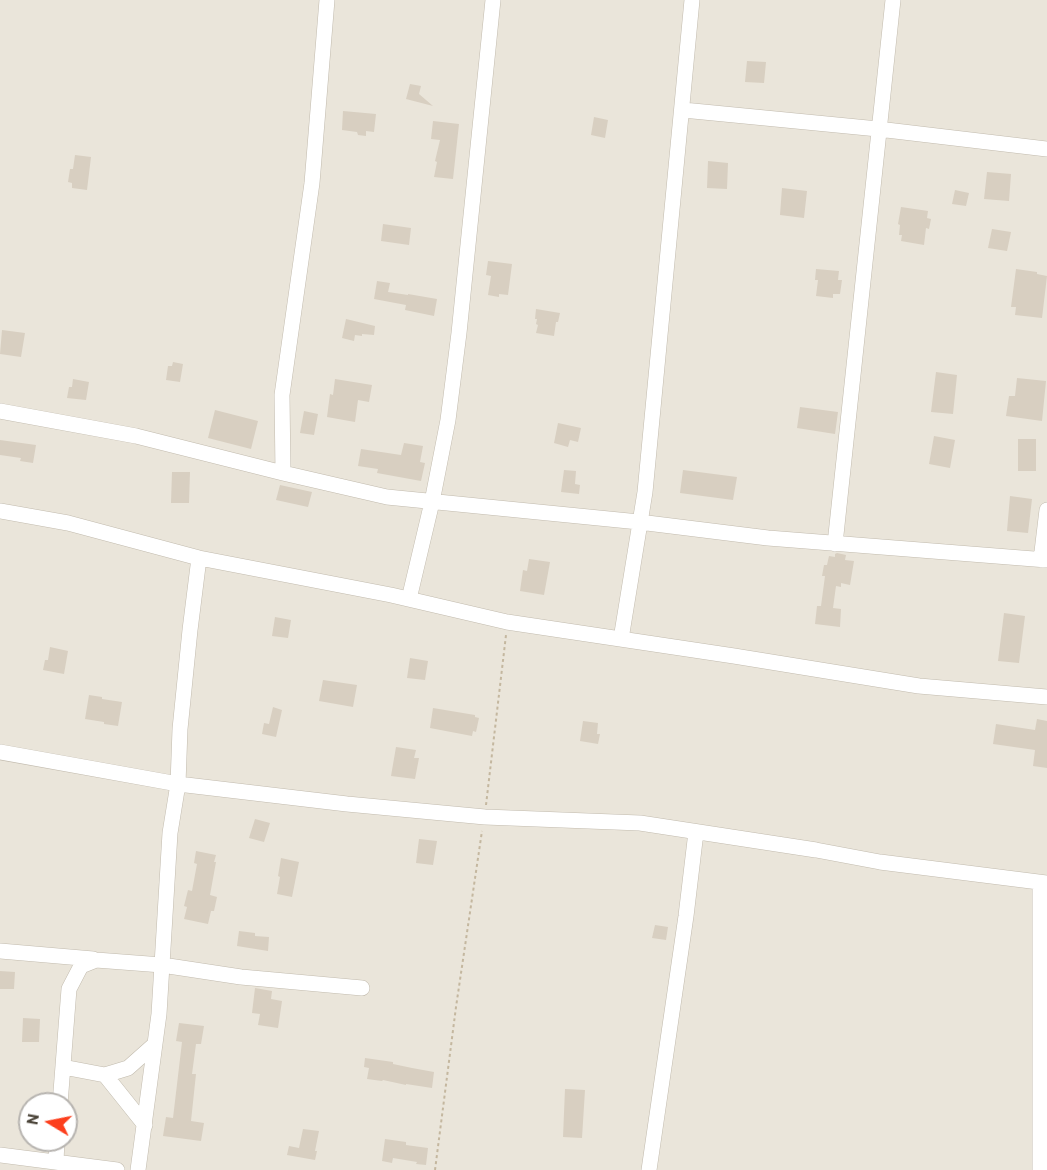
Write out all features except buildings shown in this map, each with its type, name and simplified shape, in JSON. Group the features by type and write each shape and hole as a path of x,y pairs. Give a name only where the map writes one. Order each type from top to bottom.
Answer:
{"street":[{"path":"283,473 282,395 312,183 327,0"},
{"path":"410,599 448,420 493,0"},
{"path":"621,639 645,492 693,0"},
{"path":"835,544 893,0"},
{"path":"682,110 878,129 1047,149"},
{"path":"0,411 136,436 387,497 639,522 768,538 1044,560 1047,510"},
{"path":"0,511 68,523 199,558 410,599 507,622 919,686 1047,697"},
{"path":"138,1170 159,1014 170,833 178,784 180,729 199,558"},
{"path":"0,752 178,784 484,817 640,823 880,862 1044,883 1040,1170"},
{"path":"649,1170 696,832"},
{"path":"0,951 162,965 241,977 362,988"},
{"path":"61,1092 69,989 81,966 96,960"},
{"path":"63,1067 105,1075 128,1068 155,1044"},
{"path":"105,1075 145,1125"},
{"path":"56,1152 56,1162"},
{"path":"0,1155 27,1164 56,1162 117,1170"}],"path":[{"path":"435,1170 484,817 507,622"}],"shaded area":[{"path":"0,0 1047,0 1047,1170 0,1170"}]}
